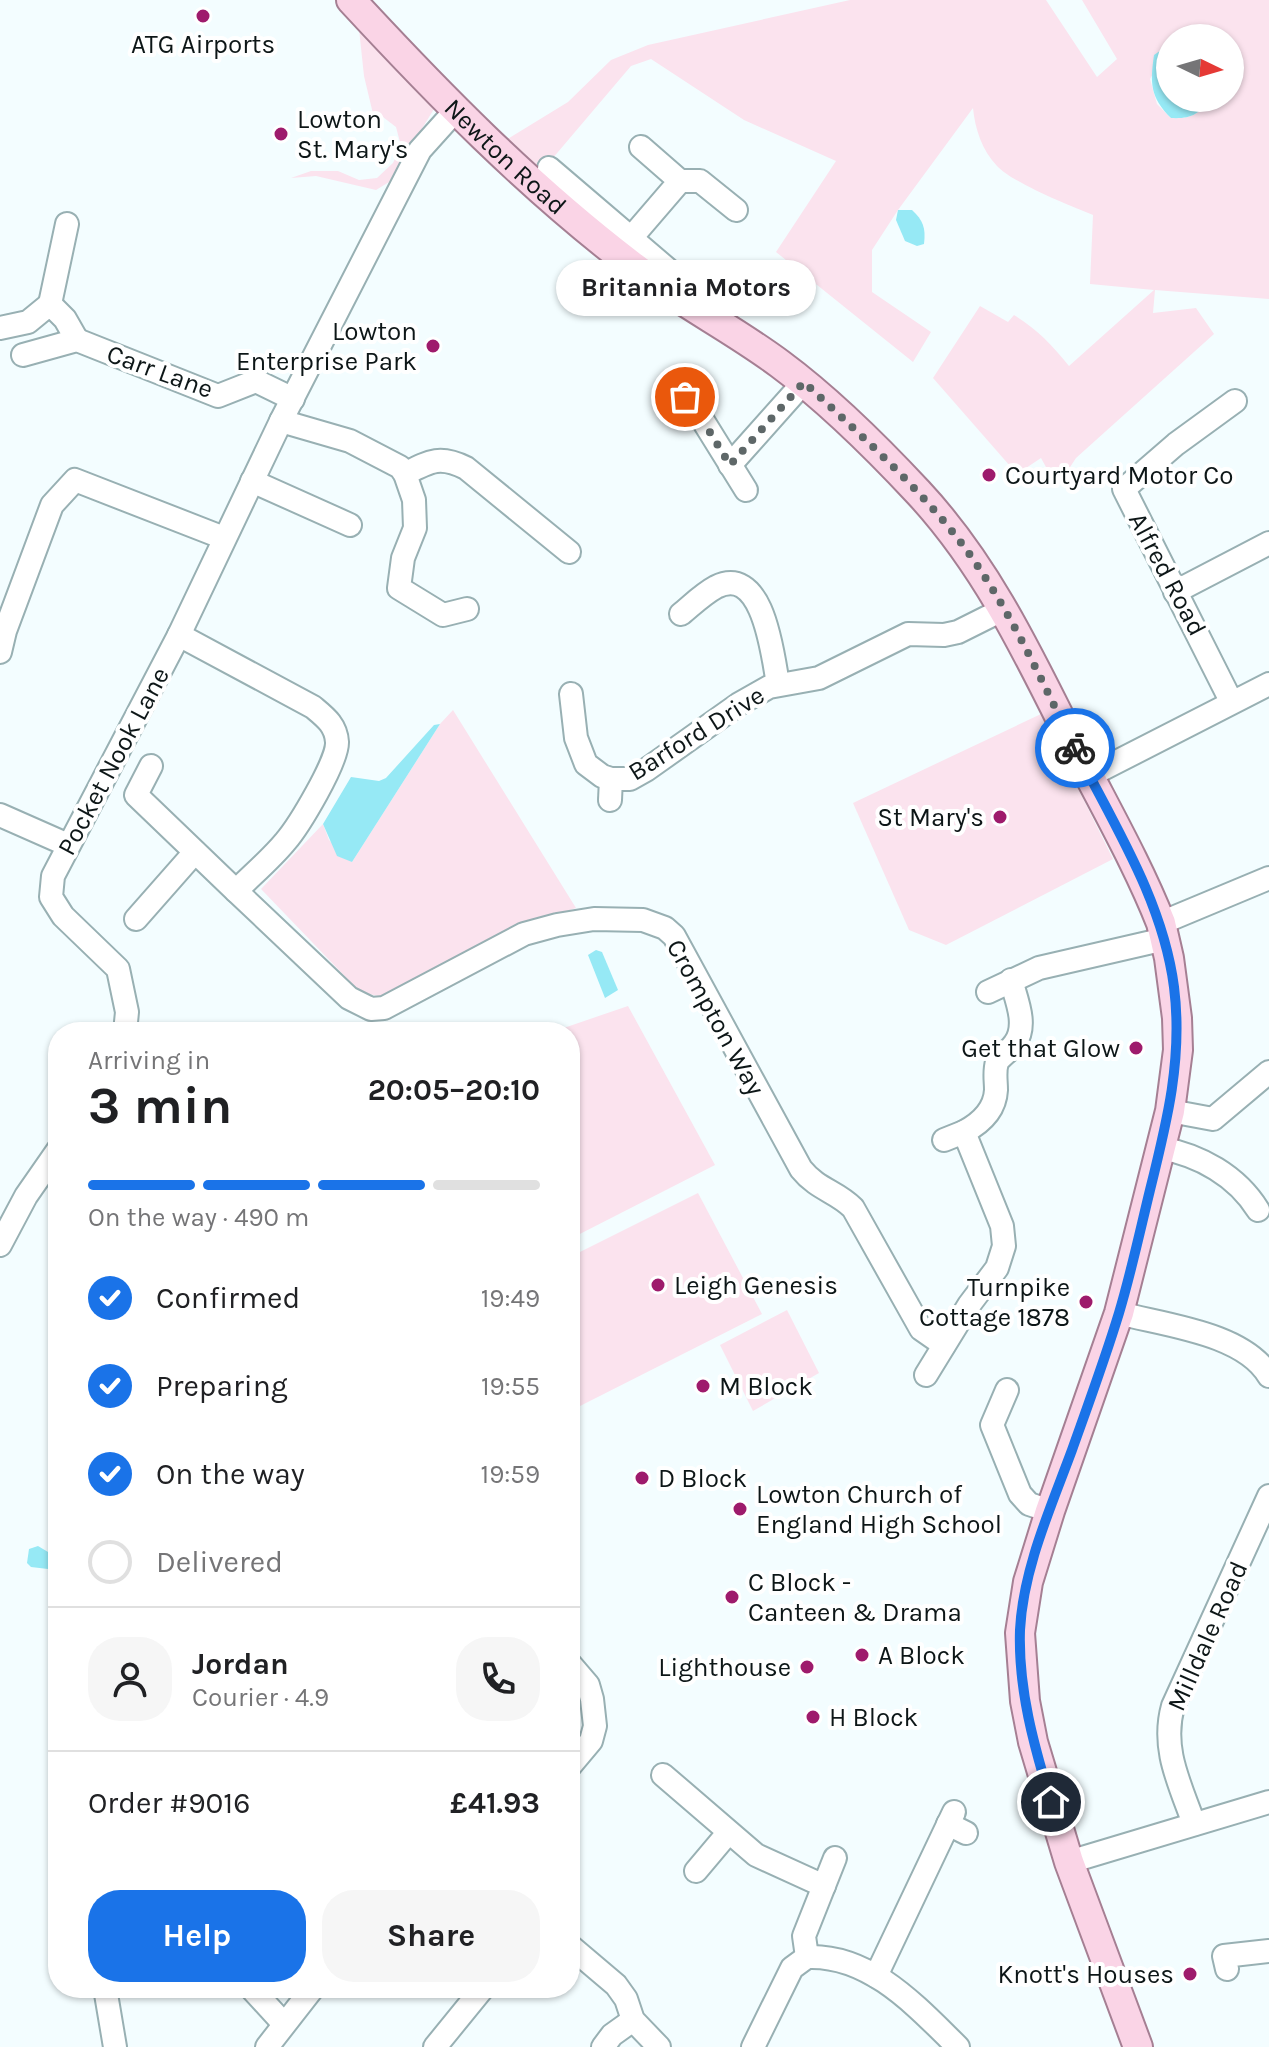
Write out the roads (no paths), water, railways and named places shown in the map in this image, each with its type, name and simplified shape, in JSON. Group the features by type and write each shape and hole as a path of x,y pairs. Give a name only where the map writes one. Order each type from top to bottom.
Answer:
{"main road":[{"name":"Newton Road","path":"351,0 456,110 559,206 673,296 804,382 919,493 952,531 1004,609 1163,931 1174,985 1178,1050 1170,1111 1119,1313 1028,1582 1022,1612 1020,1659 1033,1742 1069,1862 1138,2047"}],"street":[{"name":"Pocket Nook Lane","path":"126,1022 127,1012 118,969 63,916 51,897 53,876 179,635 281,421 420,150 456,110"},
{"path":"641,147 680,181 700,181 736,210"},
{"name":"Newton Road","path":"549,168 679,279 673,296"},
{"path":"631,238 680,181"},
{"path":"0,328 28,322 50,304 67,224"},
{"path":"50,304 65,319 77,340"},
{"name":"Carr Lane","path":"23,355 77,340 218,396 256,381 293,399"},
{"path":"730,465 804,382"},
{"path":"685,397 746,490"},
{"name":"Alfred Road","path":"1231,701 1124,489 1176,444 1235,401"},
{"path":"281,421 350,441 400,467 414,500 415,528 403,558 399,588 438,623 467,609"},
{"path":"405,474 436,460 450,460 466,468 530,535 569,552"},
{"path":"0,652 52,505 75,480 224,538"},
{"path":"252,481 350,525"},
{"path":"1175,592 1269,543"},
{"path":"681,614 717,587 731,585 745,590 759,604 766,623 778,684"},
{"name":"Barford Drive","path":"571,694 576,738 586,764 602,776 611,790 621,780 638,775 739,704 778,684 819,678 908,634 951,634 1004,609"},
{"path":"179,635 313,707 330,721 335,731 337,742 334,756 309,806 286,841 236,891"},
{"path":"1089,776 1269,684"},
{"name":"Crompton Way","path":"151,766 136,795 349,998 371,1009 384,1008 524,934 594,919 643,920 665,928 674,936 801,1169 810,1181 853,1208 921,1329 944,1345"},
{"path":"0,815 68,845"},
{"path":"136,919 195,852"},
{"path":"988,992 1039,968 1163,931 1269,878"},
{"path":"926,1375 969,1305 997,1268 1004,1246 1002,1226 954,1136 979,1124 989,1113 995,1101 997,1062 1015,1045 1019,1036 1020,1014 1011,980"},
{"path":"1170,1111 1213,1119 1269,1072"},
{"path":"1160,1148 1183,1154 1231,1177 1247,1192 1258,1210"},
{"path":"0,1245 26,1196 48,1164"},
{"path":"1119,1313 1218,1338 1250,1353 1269,1376"},
{"path":"1007,1390 992,1425 1020,1494 1029,1504 1050,1511"},
{"name":"Milldale Road","path":"1194,1824 1170,1754 1167,1727 1173,1706 1269,1496"},
{"path":"580,1676 588,1685 595,1726 591,1741 580,1754"},
{"path":"676,1781 728,1833 756,1855 824,1886"},
{"path":"1069,1862 1269,1802"},
{"path":"876,1976 956,1823"},
{"path":"696,1871 728,1833"},
{"path":"807,1957 804,1936 835,1858"},
{"path":"1224,1957 1269,1951"},
{"path":"580,1954 616,1985 626,1999 633,2020 659,2047"},
{"path":"753,2047 792,1968 807,1957 827,1957 876,1976 909,2000 958,2047"},
{"path":"107,1998 115,2047"},
{"path":"260,1998 284,2024"},
{"path":"267,2047 305,1998"},
{"path":"435,2047 475,1998"},
{"path":"603,2047 612,2035 633,2020"}],"water":[{"path":"1156,54 1156,98 1152,74"},
{"path":"1166,112 1198,112 1189,117 1171,118"},
{"path":"898,210 912,210 919,217 924,229 924,244 917,246 905,241 896,220"},
{"path":"440,724 352,862 337,856 323,824 351,777 379,781 386,778 434,725"},
{"path":"596,950 602,952 618,990 605,998 588,955"},
{"path":"38,1546 48,1552 48,1569 31,1567 27,1563 29,1549"}],"place":[{"name":"ATG Airports","path":"203,16"},
{"name":"Lowton St. Mary's","path":"281,134"},
{"name":"Lowton Enterprise Park","path":"433,346"},
{"name":"Britannia Motors","path":"685,397"},
{"name":"Courtyard Motor Co","path":"989,475"},
{"name":"St Mary's","path":"1000,817"},
{"name":"Get that Glow","path":"1136,1048"},
{"name":"Leigh Genesis","path":"658,1285"},
{"name":"Turnpike Cottage 1878","path":"1086,1302"},
{"name":"M Block","path":"703,1386"},
{"name":"D Block","path":"642,1478"},
{"name":"Lowton Church of England High School","path":"740,1509"},
{"name":"C Block - Canteen & Drama","path":"732,1597"},
{"name":"A Block","path":"862,1655"},
{"name":"Lighthouse","path":"807,1667"},
{"name":"H Block","path":"813,1717"},
{"name":"Knott's Houses","path":"1190,1974"}]}
